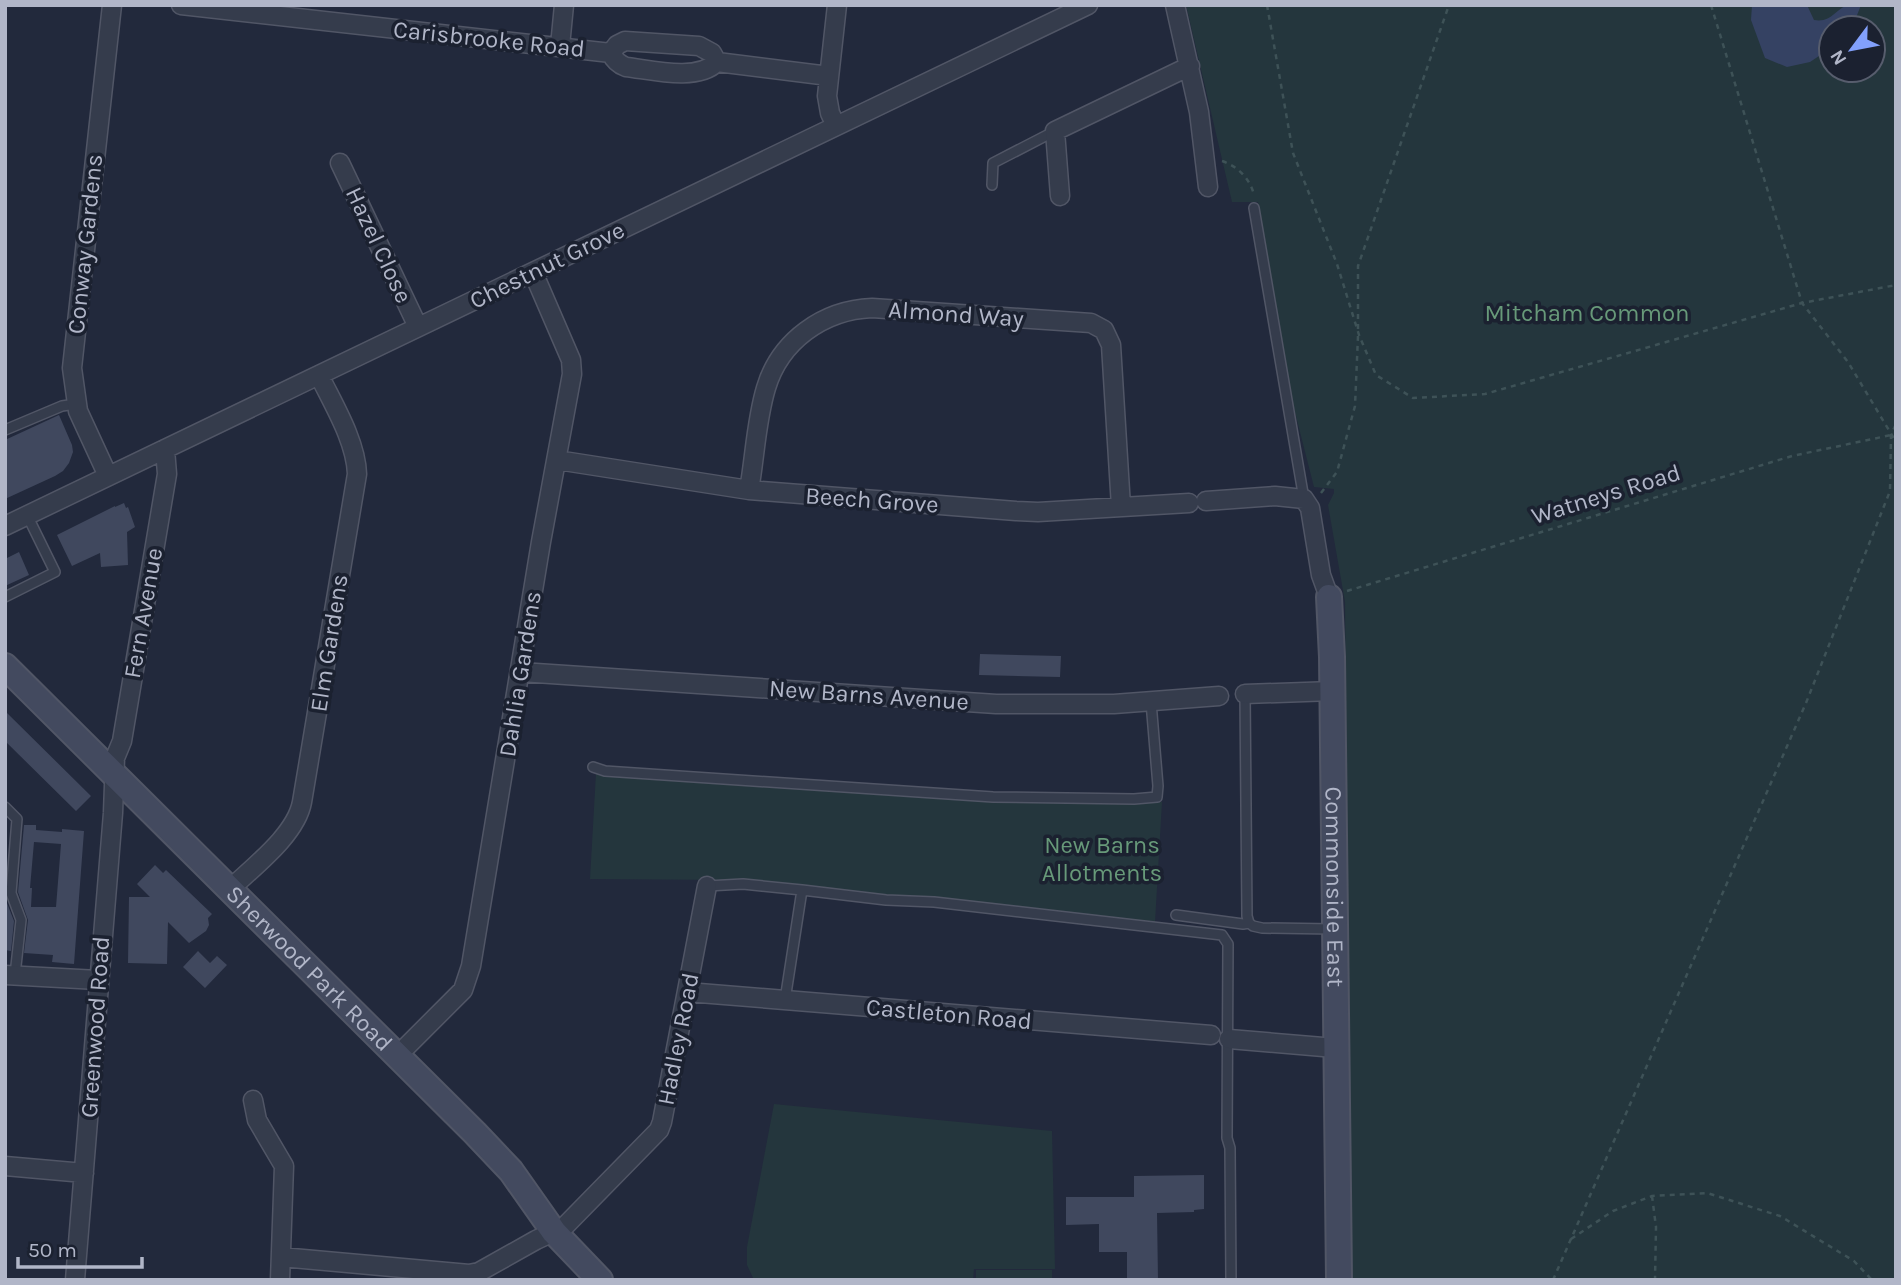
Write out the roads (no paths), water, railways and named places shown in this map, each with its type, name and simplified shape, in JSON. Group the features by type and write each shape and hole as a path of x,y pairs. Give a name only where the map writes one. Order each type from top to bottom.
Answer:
{"street":[{"name":"Conway Gardens","path":"108,476 76,404 72,358 112,5"},
{"name":"Carisbrooke Road","path":"181,5 285,11 611,52 619,64 652,70 691,74 711,69 717,62 829,76"},
{"path":"560,46 564,5"},
{"path":"836,126 828,104 837,5"},
{"name":"Chestnut Grove","path":"5,526 1088,5"},
{"path":"1175,5 1190,66 1208,187"},
{"path":"611,52 625,41 699,46 712,53 717,62"},
{"path":"1060,196 1055,131 1190,66"},
{"name":"Hazel Close","path":"340,163 418,327"},
{"name":"Dahlia Gardens","path":"397,1056 450,1005 463,990 468,978 572,374 571,360 533,272"},
{"name":"Almond Way","path":"749,490 763,401 780,358 809,327 846,312 872,308 1091,323 1104,330 1111,345 1121,507"},
{"name":"Elm Gardens","path":"229,890 289,831 300,813 302,802 357,474 352,449 319,374"},
{"name":"Fern Avenue","path":"115,775 114,758 122,741 167,474 165,449"},
{"name":"Beech Grove","path":"557,460 749,490 1038,512 1275,496 1307,503"},
{"name":"Commonside East","path":"1307,503 1321,575 1329,597 1333,691 1339,1280"},
{"name":"Sherwood Park Road","path":"5,666 499,1158 554,1232 600,1280"},
{"name":"New Barns Avenue","path":"520,672 996,704 1151,702 1219,696"},
{"path":"1245,694 1333,691"},
{"name":"Greenwood Road","path":"75,1280 115,775"},
{"name":"Hadley Road","path":"281,1257 469,1274 480,1272 569,1223 659,1130 707,886"},
{"path":"10,975 98,980"},
{"name":"Castleton Road","path":"687,992 1335,1048"},
{"path":"253,1100 257,1120 284,1166 280,1280"},
{"path":"5,1166 84,1173"}],"lane":[{"path":"992,185 993,163 1055,131"},
{"path":"1254,208 1307,503"},
{"path":"5,430 62,406 76,404"},
{"path":"5,597 55,572 27,515"},
{"path":"1245,694 1249,923"},
{"path":"593,767 618,772 993,797 1157,797 1151,702"},
{"path":"5,807 17,819 11,893 20,920 10,975"},
{"path":"707,886 743,884 886,900 934,902 1222,935 1228,944 1220,1037 1227,1048 1231,1280"},
{"path":"785,1001 802,890"},
{"path":"1176,915 1249,923 1262,928 1334,929"}],"water":[{"path":"1752,5 1807,5 1814,20 1817,20 1817,57 1810,62 1787,67 1765,58 1751,20"},
{"path":"1848,5 1861,5 1857,14 1834,14"}],"park label":[{"name":"Mitcham Common","path":"1587,313"},
{"name":"New Barns Allotments","path":"1102,859"}]}
